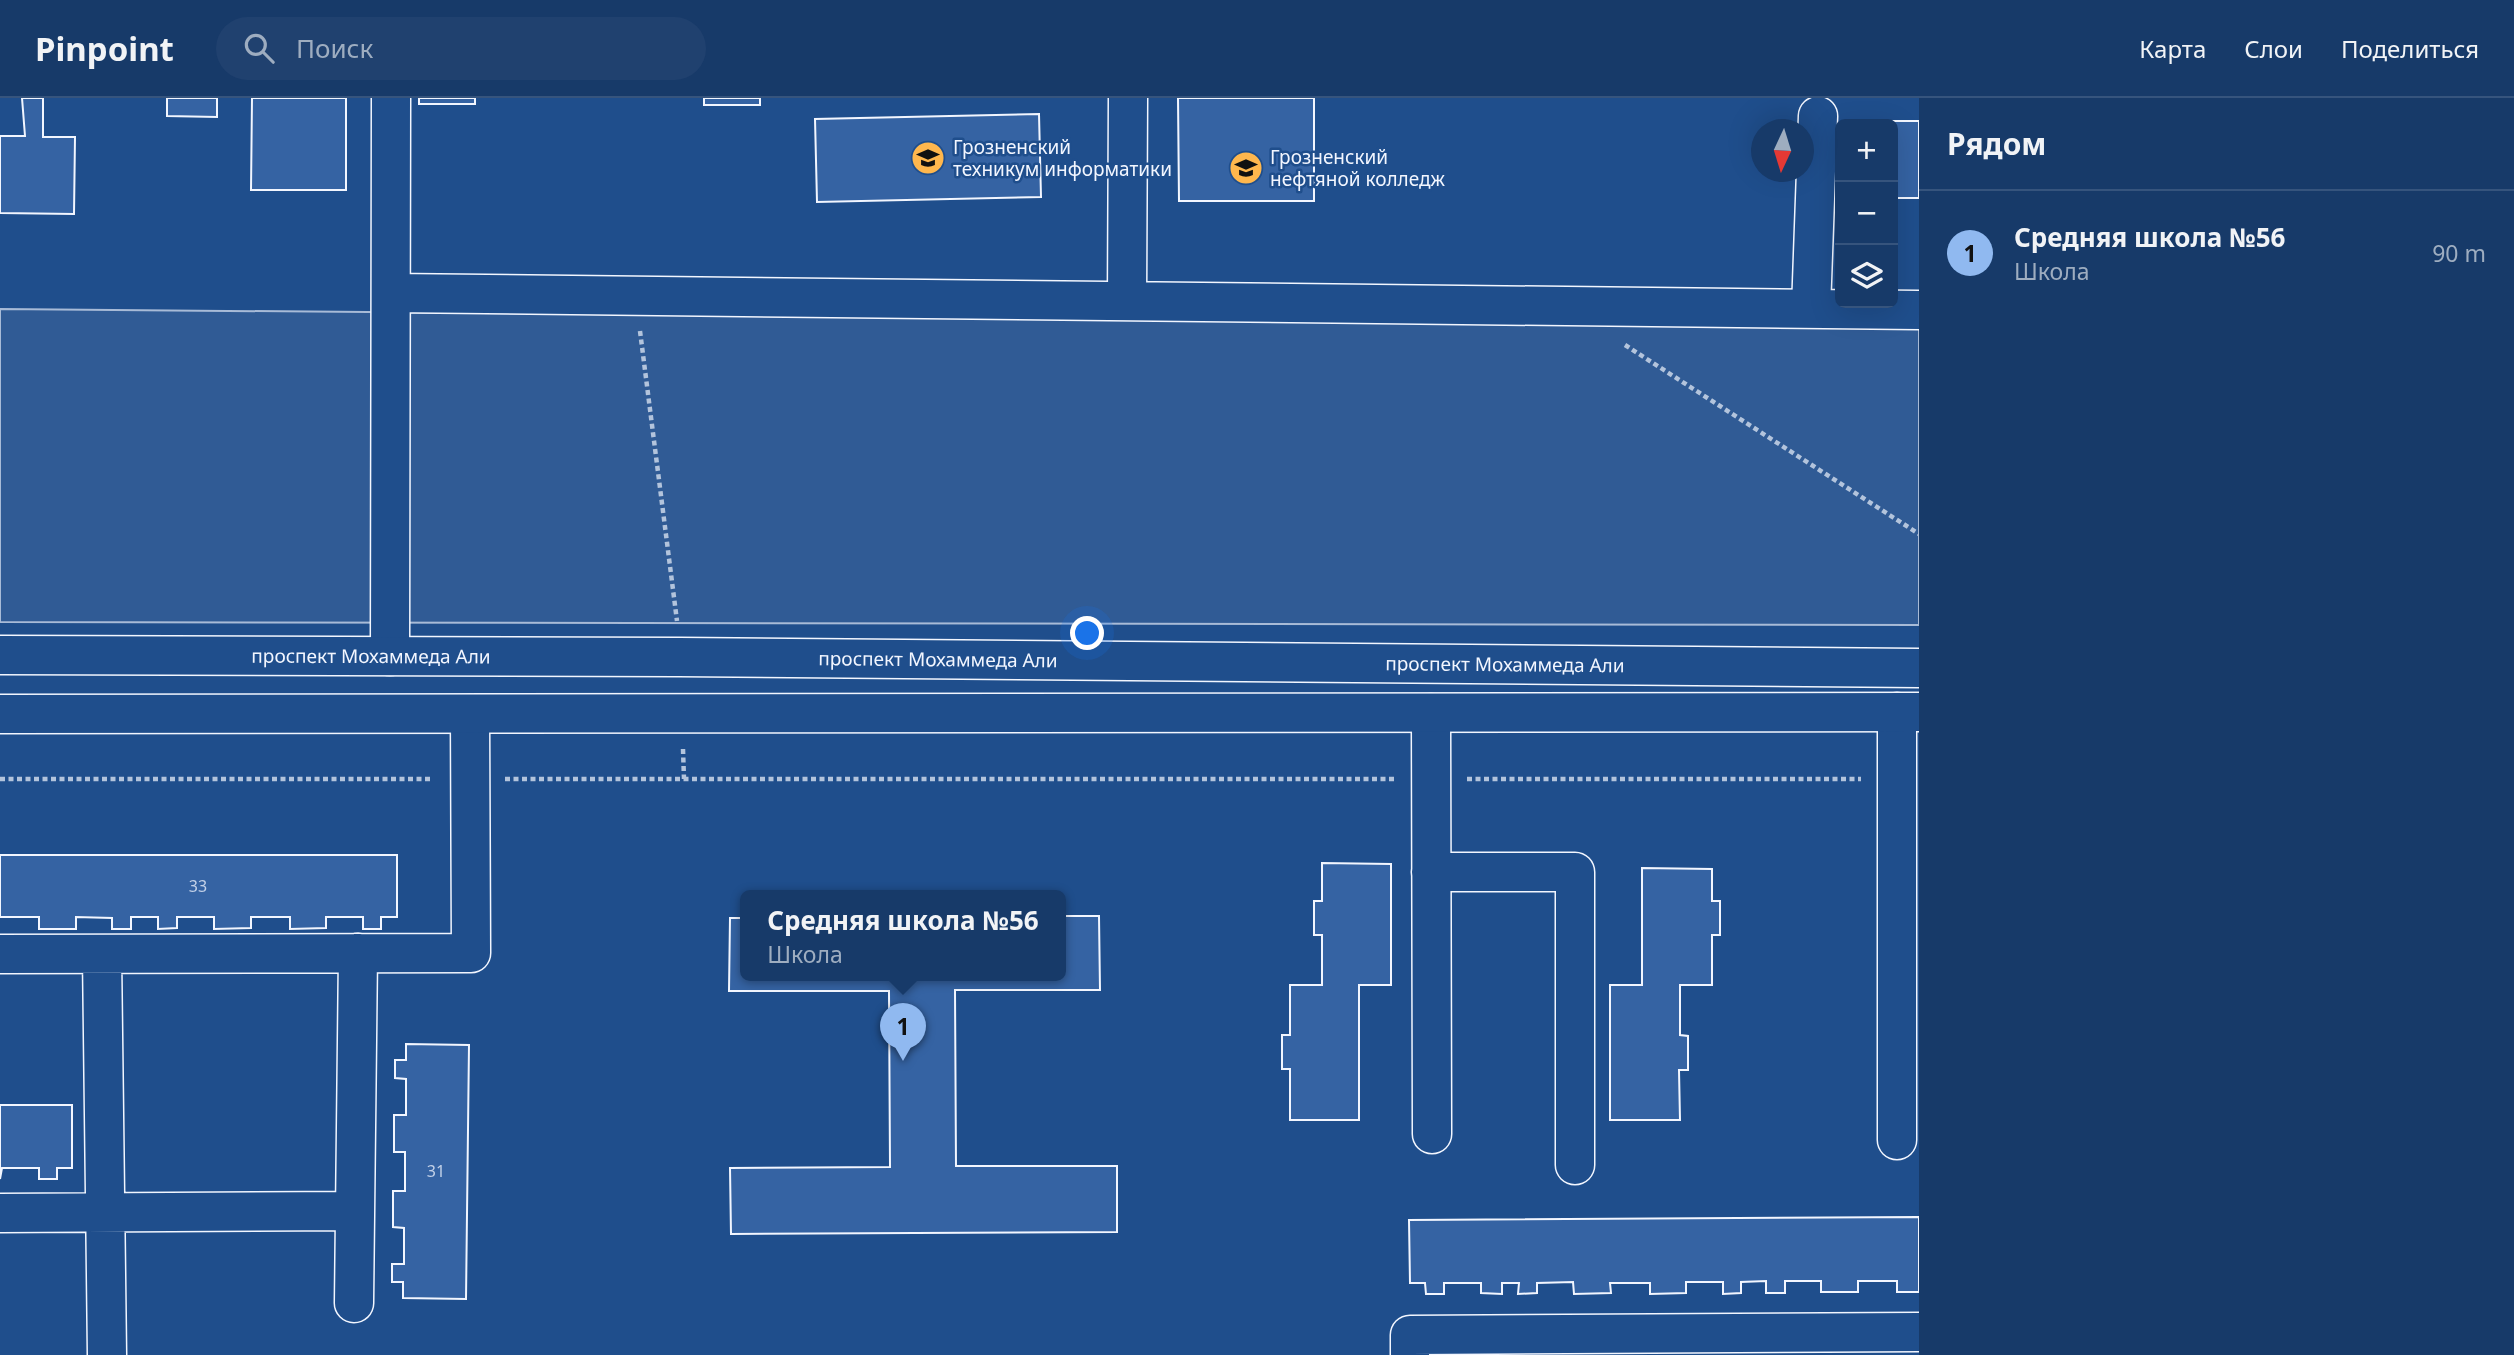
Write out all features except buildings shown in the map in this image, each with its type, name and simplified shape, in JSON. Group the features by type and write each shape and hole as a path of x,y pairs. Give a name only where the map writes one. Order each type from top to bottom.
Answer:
{"main road":[{"path":"390,656 391,98"},
{"path":"1127,301 1128,98"},
{"path":"1811,309 1818,116"},
{"path":"391,293 1919,310"},
{"name":"проспект Мохаммеда Али","path":"0,655 679,657 1919,668"},
{"path":"0,714 1908,712 1897,779 1897,1140"},
{"path":"1431,713 1432,1134"},
{"path":"0,954 471,953 470,714"},
{"path":"1431,872 1575,872 1575,1166"},
{"path":"354,1303 358,953"},
{"path":"102,954 107,1355"},
{"path":"0,1213 355,1211"},
{"path":"1410,1355 1410,1335 1919,1332"}],"path":[{"path":"635,295 677,599 679,657"},
{"path":"1614,338 1919,534"},
{"path":"681,714 684,779"},
{"path":"0,779 1897,779"}],"shaded area":[{"path":"0,309 1919,325 1919,625 0,622"}],"place":[{"name":"Грозненский техникум информатики","path":"928,158"},
{"name":"Грозненский нефтяной колледж","path":"1246,168"},
{"name":"Средняя школа №56","path":"903,1061"}]}
